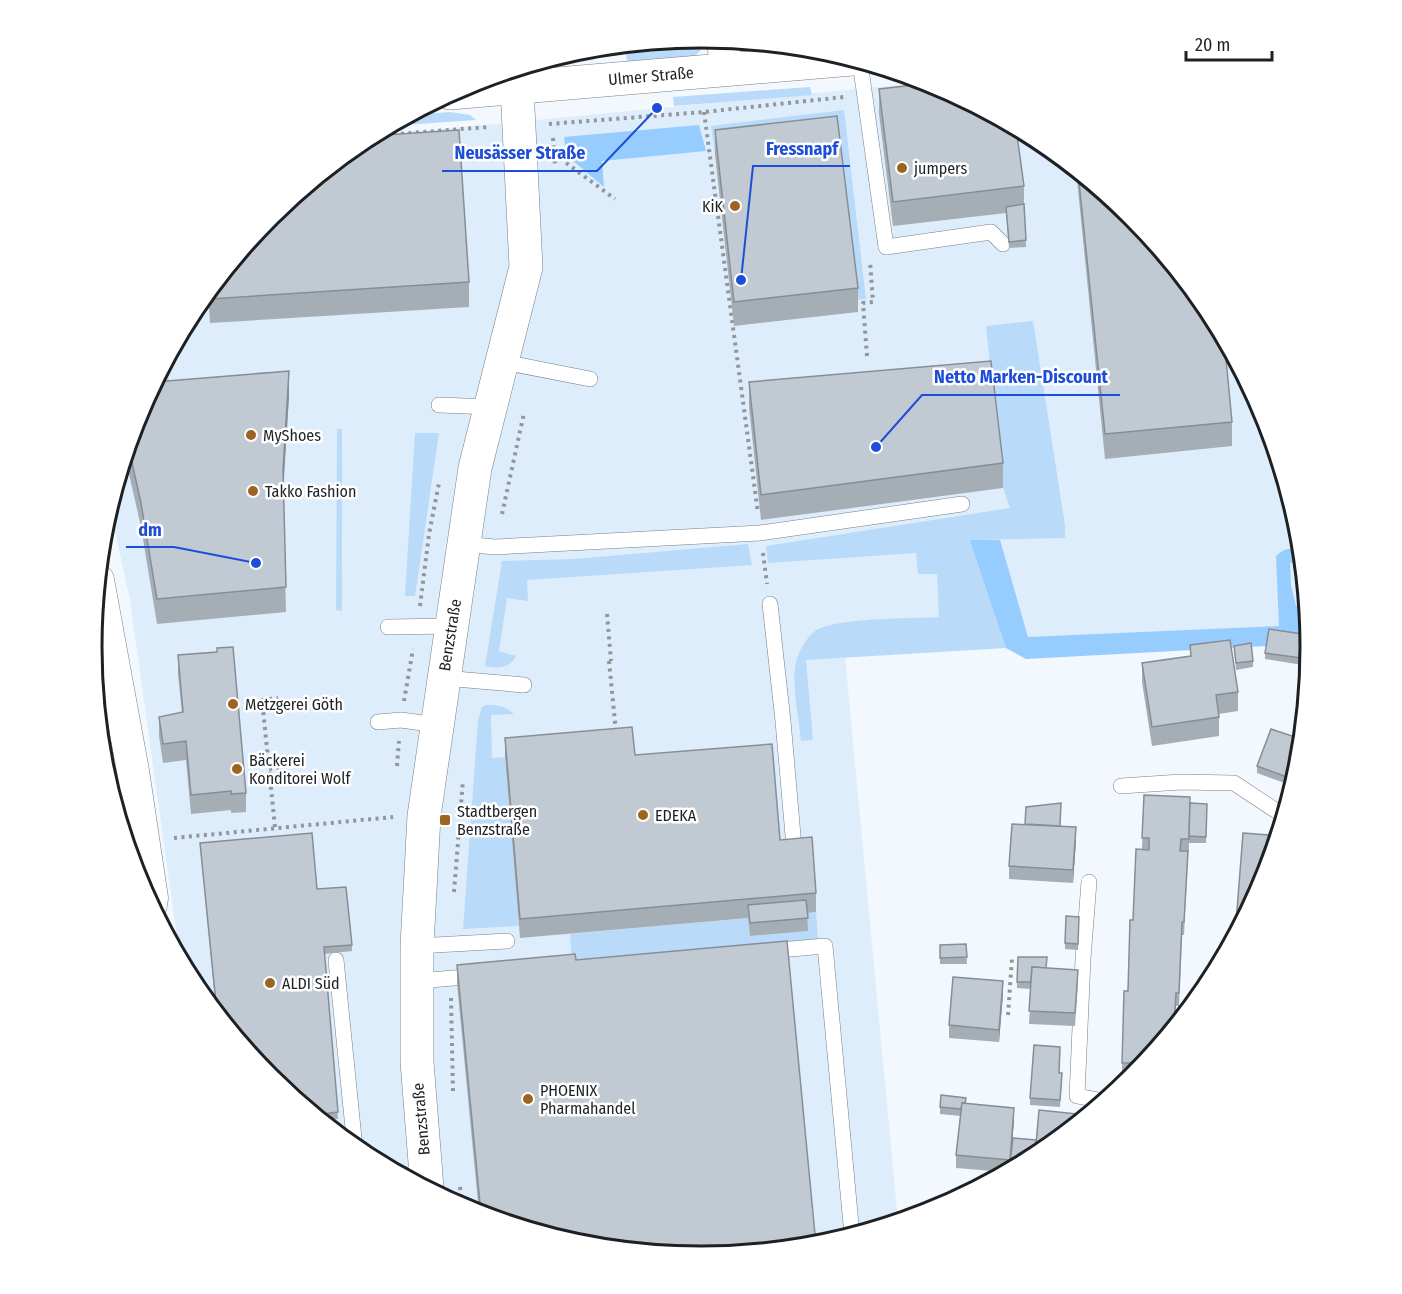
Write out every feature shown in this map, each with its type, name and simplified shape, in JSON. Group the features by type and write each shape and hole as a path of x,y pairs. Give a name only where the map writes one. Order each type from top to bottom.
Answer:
{"street":[{"name":"Ulmer Straße","path":"506,84 724,55 804,58"},
{"name":"Benzstraße","path":"418,1175 417,946 424,816 475,468 526,267 506,84"},
{"path":"103,615 149,879"}],"lane":[{"path":"861,70 886,247 991,232 1003,244"},
{"path":"503,362 590,380"},
{"path":"439,405 491,407"},
{"path":"464,544 495,546 760,533 962,504"},
{"path":"770,604 794,847"},
{"path":"388,627 452,626"},
{"path":"444,678 524,685"},
{"path":"378,722 401,720 437,725"},
{"path":"1121,786 1181,782 1234,783 1277,811"},
{"path":"1089,882 1077,1096 1094,1099"},
{"path":"417,946 507,941"},
{"path":"755,952 825,946 851,1227"},
{"path":"336,960 354,1135"},
{"path":"417,981 497,975"}],"path":[{"path":"552,123 704,112 843,97 865,101"},
{"path":"704,112 770,604"},
{"path":"392,134 486,127"},
{"path":"554,154 615,199"},
{"path":"867,357 863,303 873,302 869,262 886,247"},
{"path":"607,614 616,736"},
{"path":"275,827 262,700 278,698"},
{"path":"269,769 285,767"},
{"path":"144,840 424,816"},
{"path":"1008,1015 1012,958"}],"shaded area":[{"path":"703,48 695,56 627,63 626,54"},
{"path":"905,84 966,110 1000,128 1066,172 1096,197 1125,223 1176,282 1199,314 1238,382 1268,454 1280,492 1295,569 1299,625 844,646 897,1213 856,1226 779,1241 701,1246 623,1241 546,1226 508,1214 436,1184 401,1166 336,1122 306,1097 277,1071 226,1012 203,980 177,936 130,601 114,528 122,492 134,454 164,382 182,347 226,282 277,223 306,197 336,172 393,134"},
{"path":"810,87 812,95 674,106 673,97"},
{"path":"844,110 866,299 856,300 715,155 711,126"},
{"path":"450,112 470,115 476,120 408,125 429,114"},
{"path":"699,125 706,151 602,161 604,187 566,155 564,137"},
{"path":"1033,321 1065,525 1065,538 971,540 1006,648 806,660 813,740 801,741 795,670 799,654 809,637 825,626 839,623 939,617 937,574 918,574 916,553 768,563 766,546 1010,508 1003,488 986,326"},
{"path":"168,374 170,396 158,397"},
{"path":"337,429 342,429 342,611 336,610"},
{"path":"415,433 439,433 415,596 405,596"},
{"path":"970,540 1000,540 1028,637 1279,626 1276,556 1291,549 1294,562 1290,563 1291,585 1296,606 1299,607 1300,643 1026,659 1006,648"},
{"path":"748,544 752,565 527,580 528,601 507,598 499,651 516,656 503,667 485,666 502,561 574,559"},
{"path":"501,706 514,714 491,715 492,758 505,757 519,926 463,929 478,720 482,707"},
{"path":"816,912 818,939 572,961 570,934 748,918 750,936 807,931 806,913"}],"building":[{"path":"909,86 966,110 1017,139 1024,186 893,202 879,89"},
{"path":"837,116 858,288 734,302 715,130"},
{"path":"459,130 469,282 214,299 277,223 336,172 391,135"},
{"path":"1079,183 1125,223 1176,282 1199,314 1226,359 1232,422 1105,434"},
{"path":"1024,204 1026,240 1009,242 1006,207"},
{"path":"991,361 1003,463 761,495 749,382"},
{"path":"289,371 283,470 286,587 157,599 132,461 164,381"},
{"path":"1269,629 1300,634 1300,658 1265,653"},
{"path":"1230,640 1238,692 1216,695 1219,717 1152,727 1142,663 1191,656 1190,645"},
{"path":"1251,643 1253,661 1236,663 1234,646"},
{"path":"233,647 246,793 231,794 231,791 191,795 186,741 163,744 159,717 183,712 178,655 217,652 217,648"},
{"name":"EDEKA","path":"632,727 635,755 772,744 780,840 812,837 816,893 520,919 505,738"},
{"path":"1271,729 1293,736 1285,776 1257,766"},
{"path":"1144,795 1190,797 1189,839 1181,839 1180,851 1188,851 1179,993 1176,993 1175,1013 1132,1063 1122,1063 1124,991 1128,991 1130,920 1133,920 1136,849 1149,850 1149,838 1142,838"},
{"path":"1061,803 1060,826 1025,824 1026,807"},
{"path":"1190,803 1207,804 1206,837 1189,836"},
{"path":"1012,824 1076,827 1073,870 1009,866"},
{"name":"ALDI Süd","path":"312,833 317,889 346,887 352,945 324,947 338,1112 326,1114 277,1071 215,997 200,843"},
{"path":"1243,833 1269,835 1254,876 1237,915"},
{"path":"806,900 808,918 750,923 748,905"},
{"path":"1066,916 1079,917 1078,944 1065,943"},
{"path":"787,941 815,1235 740,1245 662,1245 623,1241 546,1226 480,1203 457,965 575,954 576,960"},
{"path":"966,944 967,957 940,958 940,945"},
{"path":"1018,957 1047,957 1046,968 1032,967 1031,982 1017,982"},
{"path":"1032,967 1078,970 1075,1013 1029,1011"},
{"path":"953,977 1003,981 999,1030 949,1025"},
{"path":"1034,1045 1060,1047 1059,1073 1062,1073 1060,1100 1030,1098"},
{"path":"941,1095 966,1098 965,1103 962,1103 961,1109 940,1107"},
{"path":"962,1103 1014,1108 1010,1160 956,1155"},
{"path":"1039,1110 1076,1114 1066,1122 1036,1144"},
{"path":"1013,1138 1036,1140 1036,1144 1010,1160"}],"place":[{"name":"Neusässer Straße","path":"657,108"},
{"name":"jumpers","path":"902,168"},
{"name":"KiK","path":"735,206"},
{"name":"Fressnapf","path":"741,280"},
{"name":"MyShoes","path":"251,435"},
{"name":"Netto Marken-Discount","path":"876,447"},
{"name":"Takko Fashion","path":"253,491"},
{"name":"dm","path":"256,563"},
{"name":"Metzgerei Göth","path":"233,704"},
{"name":"Bäckerei Konditorei Wolf","path":"237,769"},
{"name":"EDEKA","path":"643,815"},
{"name":"Stadtbergen Benzstraße","path":"445,820"},
{"name":"ALDI Süd","path":"270,983"},
{"name":"PHOENIX Pharmahandel","path":"528,1099"}]}
